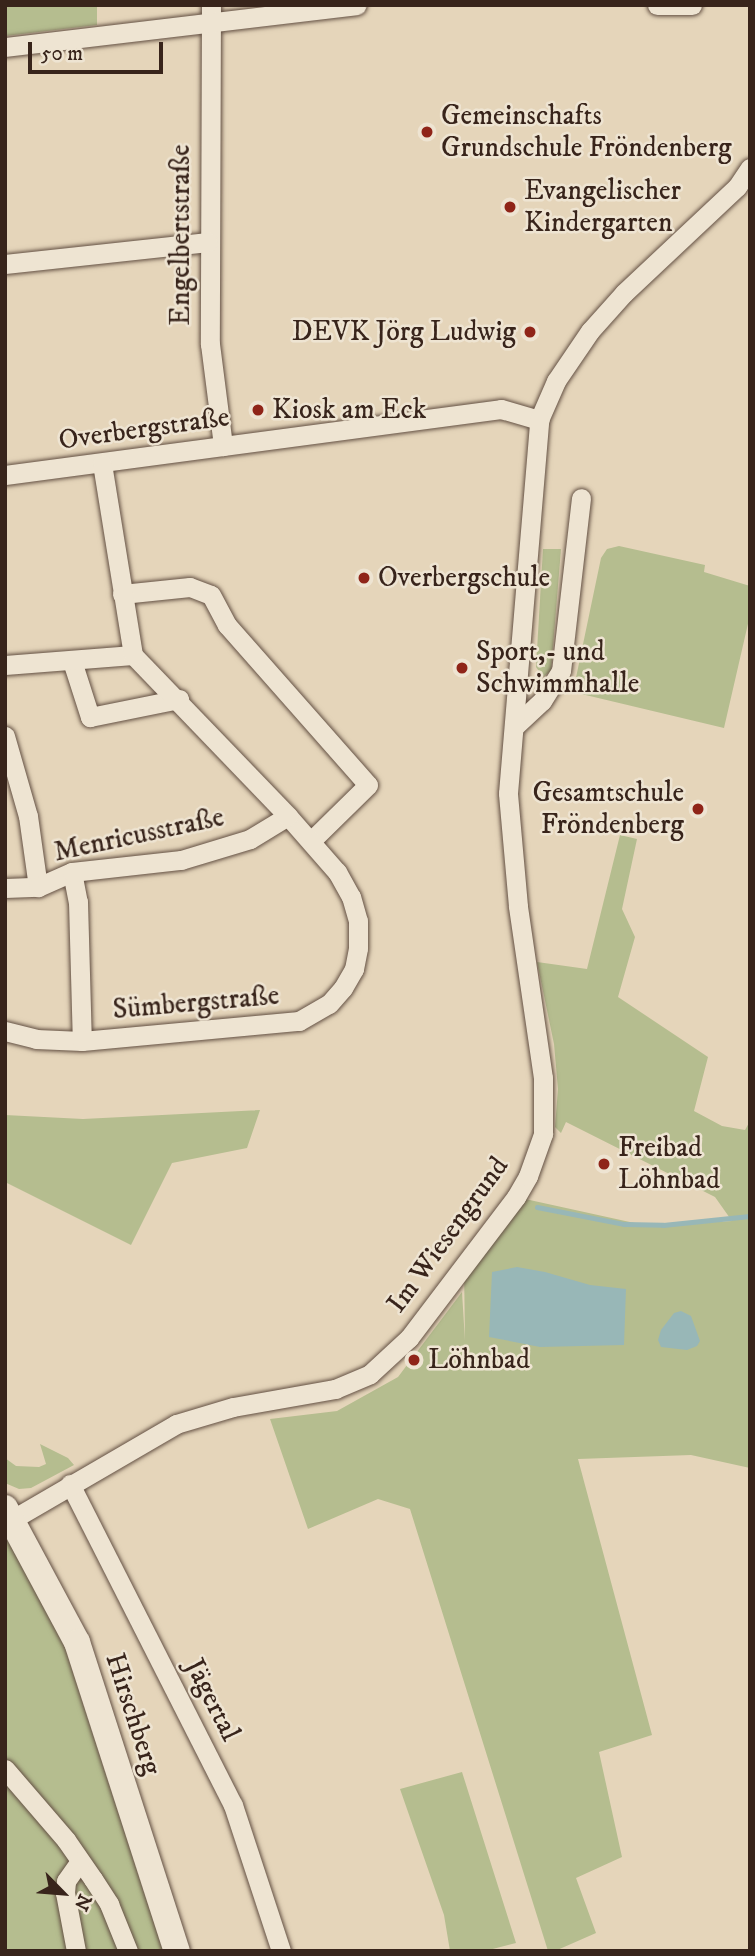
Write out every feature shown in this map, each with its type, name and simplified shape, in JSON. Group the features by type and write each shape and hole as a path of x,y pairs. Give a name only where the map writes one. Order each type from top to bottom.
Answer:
{"street":[{"path":"5,47 211,14 357,5"},
{"path":"657,5 692,5"},
{"name":"Engelbertstraße","path":"211,14 208,242 210,344 223,446"},
{"path":"539,420 556,380 590,331 624,293 737,187 750,168"},
{"path":"5,264 208,242"},
{"name":"Overbergstraße","path":"5,475 501,409 539,420"},
{"name":"Im Wiesengrund","path":"9,1513 71,1484 176,1424 233,1407 335,1389 370,1374 400,1350 516,1197 536,1157 544,1113 544,1079 512,845 508,793 539,420"},
{"path":"5,666 133,655 102,464"},
{"path":"515,726 542,701 561,671 581,498"},
{"path":"122,594 190,587 211,595 227,625 368,785 311,841"},
{"name":"Sümbergstraße","path":"5,1031 36,1039 82,1041 281,1025 299,1021 329,1004 354,969 358,948 358,921 351,897 337,872 288,816 133,655"},
{"path":"72,661 90,717 178,699"},
{"path":"5,737 28,816 38,887 5,888"},
{"name":"Menricusstraße","path":"38,887 72,872 181,860 250,839 288,816"},
{"path":"72,872 78,902 82,1041"},
{"name":"Jägertal","path":"71,1484 233,1805 281,1951"},
{"name":"Hirschberg","path":"9,1513 77,1642 177,1951"},
{"path":"5,1769 80,1861 109,1904 128,1951"},
{"path":"76,1951 65,1893 66,1881 80,1861"}],"green space":[{"path":"5,5 97,5 97,25 5,36"},
{"path":"619,546 705,565 704,572 750,586 750,615 724,728 573,692 601,558 607,549"},
{"path":"543,549 561,549 551,671 543,677 536,667"},
{"path":"620,835 637,839 622,909 635,937 618,997 708,1057 694,1111 722,1126 745,1130 750,1121 750,1468 691,1455 578,1459 652,1735 599,1752 622,1857 576,1878 596,1933 555,1951 548,1951 410,1509 378,1499 308,1529 270,1419 337,1411 398,1377 462,1292 465,1341 464,1266 516,1197 648,1226 732,1221 715,1197 566,1122 561,1133 555,1127 558,1089 554,1044 537,962 587,969"},
{"path":"260,1110 247,1148 172,1163 131,1245 5,1182 5,1115 83,1119"},
{"path":"40,1444 68,1458 74,1465 31,1488 19,1489 5,1483 5,1458 16,1466 39,1467 46,1464"},
{"path":"5,1525 65,1648 163,1951 5,1951"},
{"path":"462,1772 516,1943 485,1951 450,1951 444,1915 400,1789"}],"water":[{"path":"517,1267 590,1285 626,1289 624,1345 540,1347 489,1337 492,1272"},
{"path":"681,1311 691,1316 700,1341 697,1346 687,1350 661,1347 658,1340 661,1330 674,1313"}],"waterway":[{"path":"537,1207 624,1224 663,1225 750,1216"}],"place":[{"name":"Gemeinschafts Grundschule Fröndenberg","path":"427,132"},
{"name":"Evangelischer Kindergarten","path":"510,207"},
{"name":"DEVK Jörg Ludwig","path":"530,332"},
{"name":"Kiosk am Eck","path":"258,410"},
{"name":"Overbergschule","path":"364,578"},
{"name":"Sport,- und Schwimmhalle","path":"462,668"},
{"name":"Gesamtschule Fröndenberg","path":"698,809"},
{"name":"Freibad Löhnbad","path":"604,1164"},
{"name":"Löhnbad","path":"414,1360"}]}
